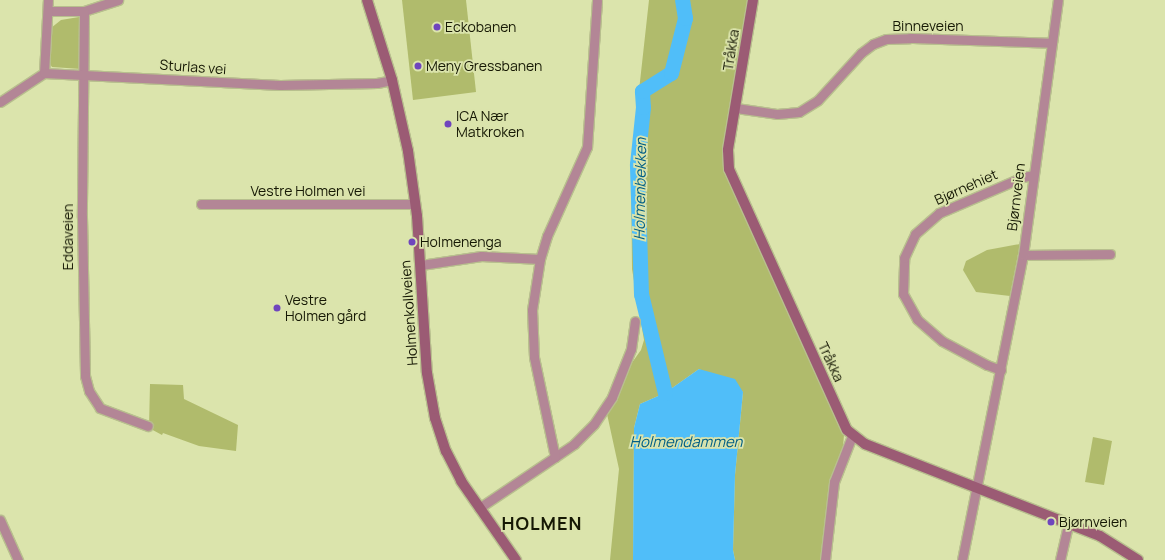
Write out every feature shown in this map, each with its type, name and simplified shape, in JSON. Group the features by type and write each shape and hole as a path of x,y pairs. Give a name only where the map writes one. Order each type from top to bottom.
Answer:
{"street":[{"path":"0,102 44,73 48,0"},
{"path":"48,11 84,11 118,0"},
{"name":"Holmenkollveien","path":"367,0 392,80 408,151 415,204 426,362 435,418 452,464 479,508 516,560"},
{"path":"555,457 533,348 532,310 540,259 550,228 579,168 587,147 596,0"},
{"name":"Tråkka","path":"753,0 728,150 730,175 850,433"},
{"name":"Bjørnveien","path":"962,560 978,488 1023,255 1058,0"},
{"name":"Eddaveien","path":"84,11 82,217 85,376 89,391 100,408 148,426"},
{"name":"Binneveien","path":"736,108 777,114 799,112 818,100 861,53 873,44 886,39 910,38 1052,43"},
{"name":"Sturlas vei","path":"44,73 280,85 377,83 392,80"},
{"name":"Bjørnehiet","path":"1001,370 987,366 942,340 917,319 903,294 904,258 915,234 939,213 1023,177 1033,175"},
{"name":"Vestre Holmen vei","path":"201,204 415,204"},
{"path":"1023,255 1110,254"},
{"path":"420,265 480,256 540,259"},
{"path":"479,508 574,444 594,424 612,397 631,349 635,321"},
{"path":"825,560 834,482 850,433 865,444 1112,542 1138,560"},
{"path":"0,520 18,560"},
{"path":"1060,560 1068,524"}],"green space":[{"name":"Eckobanen","path":"402,0 466,0 476,92 413,100"},
{"path":"649,0 749,0 724,165 844,435 843,447 832,476 821,560 735,560 733,550 735,475 743,392 699,369 665,393 640,404 634,428 633,560 610,560 619,469 607,414 631,364 641,350 644,340 632,269 631,163"},
{"path":"79,17 82,21 81,69 52,67 48,61 51,28 61,20"},
{"path":"1020,244 1010,296 976,292 963,270 966,261 987,250"},
{"path":"150,384 183,385 184,399 238,425 236,451 199,446 163,433 162,435 149,428"},
{"path":"1093,437 1112,441 1104,485 1085,482"}],"water":[{"name":"Holmendammen","path":"699,369 735,379 743,392 735,475 733,550 735,560 633,560 634,428 640,404 665,393"}],"waterway":[{"name":"Holmenbekken","path":"665,393 641,294 637,164 643,107 642,91 671,73 685,18 682,0"}],"place":[{"name":"Eckobanen","path":"437,27"},
{"name":"Meny Gressbanen","path":"418,66"},
{"name":"ICA Nær Matkroken","path":"448,124"},
{"name":"Holmenenga","path":"412,242"},
{"name":"Vestre Holmen gård","path":"277,308"},
{"name":"Bjørnveien","path":"1051,522"}],"district":[{"name":"HOLMEN","path":"542,523"}]}
